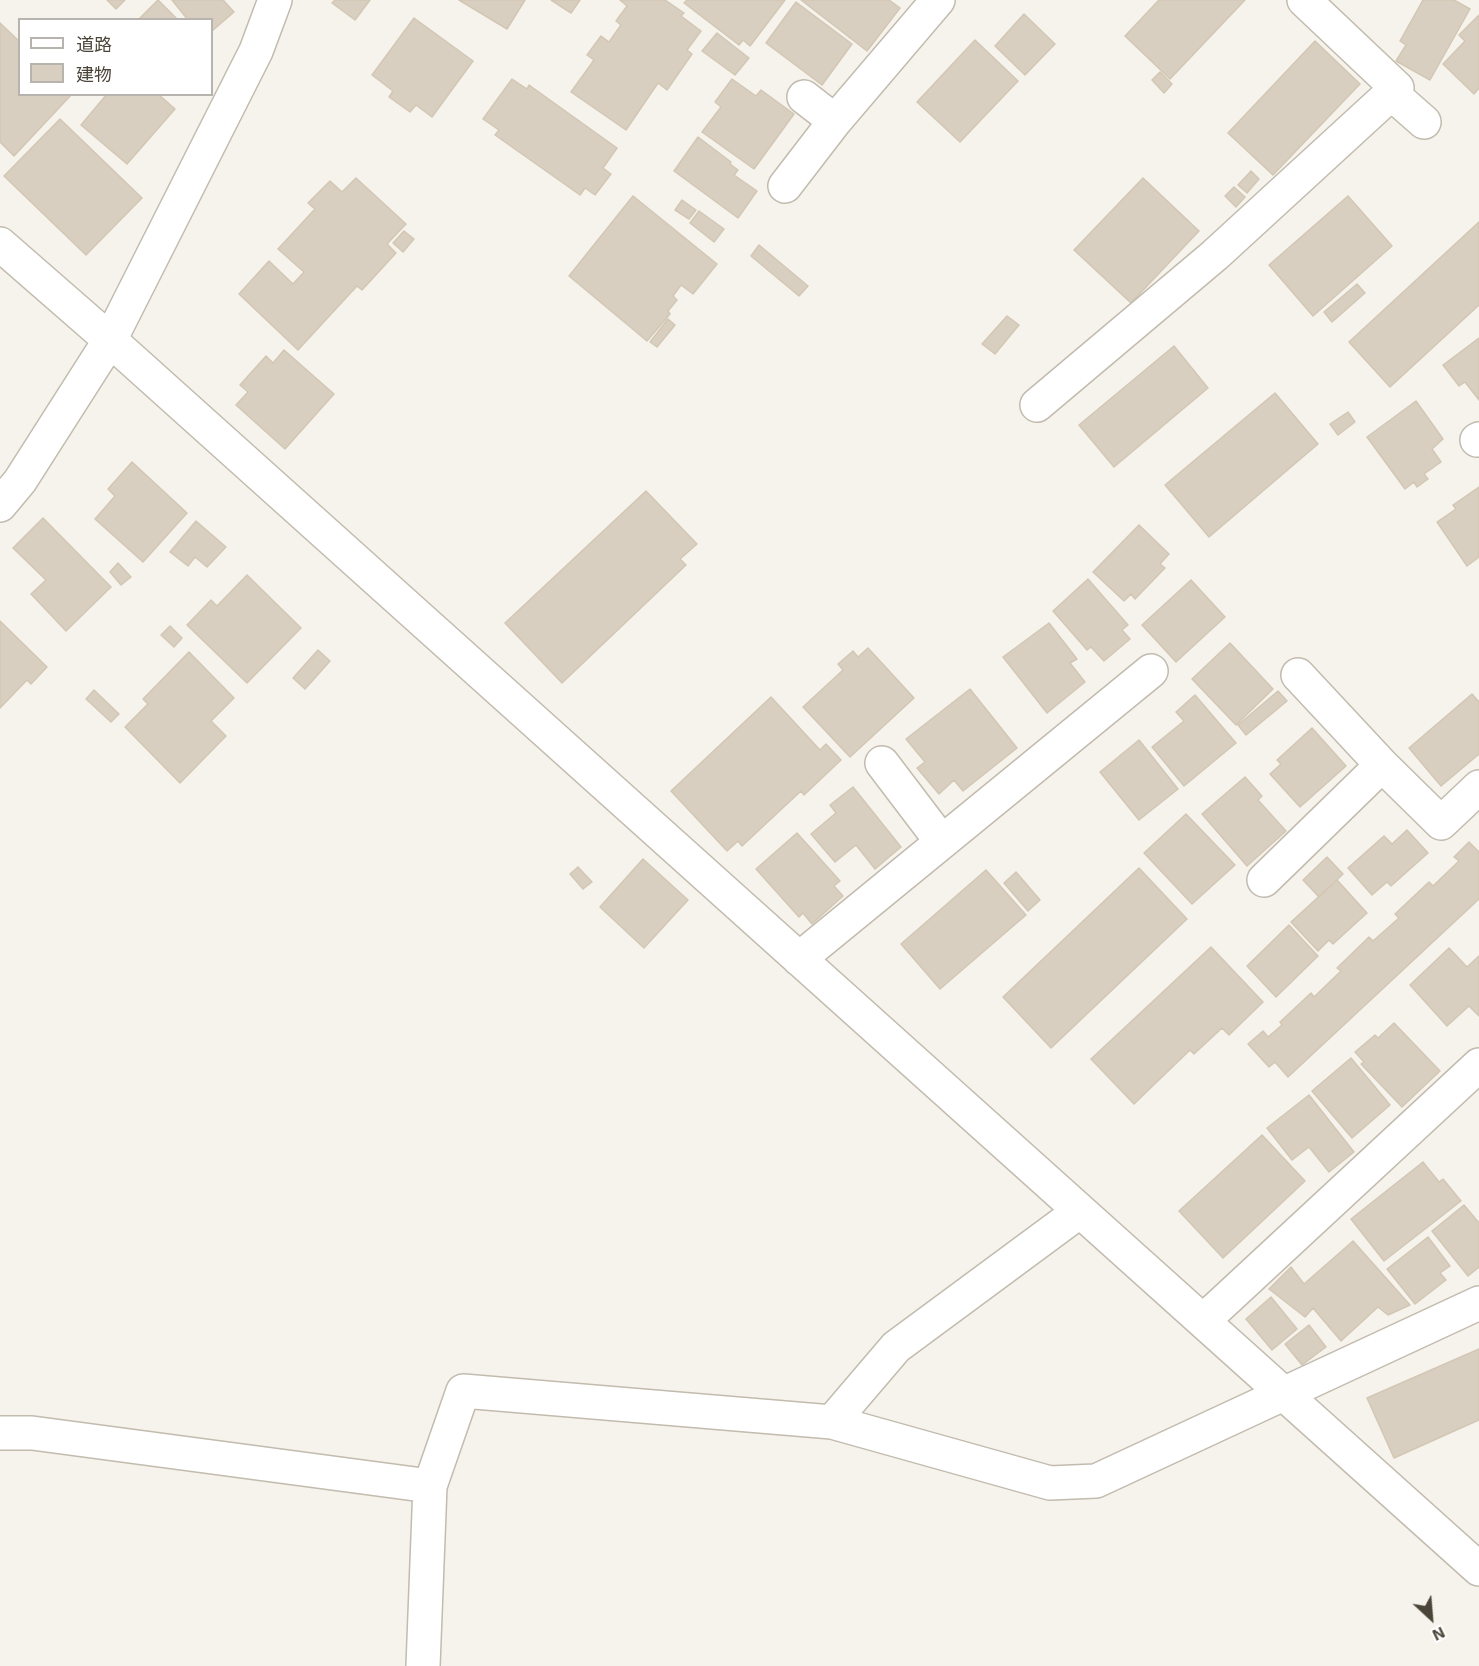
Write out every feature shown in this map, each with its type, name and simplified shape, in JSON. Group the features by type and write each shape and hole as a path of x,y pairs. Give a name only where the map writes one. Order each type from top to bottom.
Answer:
{"street":[{"path":"0,505 20,481 110,340 256,51 275,0"},
{"path":"784,186 835,121 938,0"},
{"path":"1037,405 1215,255 1397,88 1304,0"},
{"path":"1391,93 1424,122"},
{"path":"804,97 835,121"},
{"path":"0,244 110,340 1479,1569"},
{"path":"799,958 1151,671"},
{"path":"1298,675 1382,765 1441,823 1479,787"},
{"path":"882,763 942,842"},
{"path":"1264,880 1382,765"},
{"path":"1203,1321 1478,1067"},
{"path":"832,1422 896,1347 1080,1211"},
{"path":"423,1666 429,1486 464,1391 832,1422 1050,1484 1096,1481 1479,1303"},
{"path":"0,1433 32,1433 429,1486"}],"building":[{"path":"107,0 125,0 116,9"},
{"path":"158,0 176,18 140,18"},
{"path":"172,0 223,0 234,12 213,30 213,18 186,18"},
{"path":"335,0 370,0 355,20 332,3"},
{"path":"459,0 525,0 507,29"},
{"path":"551,0 580,0 571,13"},
{"path":"620,0 665,0 684,13 681,16 701,31 687,50 692,54 667,90 658,83 626,130 571,92 594,60 587,55 601,36 609,42 621,25 616,21 627,6"},
{"path":"687,0 785,0 750,46 743,40 739,45 684,3"},
{"path":"801,0 889,0 900,8 867,51"},
{"path":"1159,0 1245,0 1170,79 1125,36"},
{"path":"1423,0 1454,0 1470,9 1430,80 1396,61 1406,45 1400,41"},
{"path":"796,2 852,44 822,85 766,43"},
{"path":"1024,14 1055,44 1025,75 995,46"},
{"path":"1479,15 1479,88 1474,94 1443,64 1465,41 1459,35"},
{"path":"414,18 473,61 432,117 416,105 410,112 389,97 393,91 372,75"},
{"path":"0,23 18,40 18,96 70,96 14,156 0,142"},
{"path":"717,33 749,58 735,75 702,51"},
{"path":"975,40 1018,81 960,142 917,102"},
{"path":"1315,41 1360,84 1273,175 1228,133"},
{"path":"1160,72 1172,84 1164,93 1152,80"},
{"path":"512,79 527,89 529,85 617,148 603,168 611,174 595,195 585,188 580,195 495,135 499,130 483,119"},
{"path":"732,79 756,96 761,90 794,114 754,169 702,132 721,107 715,102"},
{"path":"105,96 160,96 175,109 127,164 81,125"},
{"path":"60,119 142,198 86,255 4,176"},
{"path":"698,137 731,162 730,164 738,170 734,175 757,191 738,218 674,171"},
{"path":"1251,171 1259,179 1247,193 1238,185"},
{"path":"356,178 406,224 387,244 396,253 362,290 357,286 298,350 239,294 269,261 293,284 304,272 278,249 315,209 308,203 330,181 342,192"},
{"path":"1143,178 1199,231 1131,303 1074,250"},
{"path":"1234,187 1245,197 1236,207 1225,196"},
{"path":"633,196 717,264 693,294 681,285 673,296 677,300 668,311 670,314 647,341 569,276"},
{"path":"1348,196 1392,246 1313,316 1269,265"},
{"path":"682,200 696,210 689,219 675,210"},
{"path":"699,211 724,229 714,242 690,223"},
{"path":"1479,222 1479,305 1390,387 1349,342"},
{"path":"404,231 414,239 403,252 393,243"},
{"path":"759,245 808,286 799,296 751,256"},
{"path":"1357,284 1365,293 1332,322 1324,312"},
{"path":"1007,316 1019,325 995,354 982,344"},
{"path":"668,319 675,325 657,347 650,342"},
{"path":"1479,338 1479,400 1465,382 1459,386 1443,365"},
{"path":"1174,346 1208,388 1114,467 1079,425"},
{"path":"284,350 334,394 285,449 236,405 248,392 240,385 266,356 273,363"},
{"path":"1275,393 1318,444 1209,537 1165,485"},
{"path":"1416,401 1443,439 1432,449 1441,462 1424,474 1428,479 1417,487 1414,482 1405,489 1367,437"},
{"path":"1348,412 1355,422 1338,435 1330,424"},
{"path":"132,462 187,513 143,562 95,519 115,496 108,489"},
{"path":"1479,487 1479,557 1467,566 1437,522 1456,509 1453,505"},
{"path":"646,491 697,544 680,559 686,565 562,683 505,623"},
{"path":"43,518 111,587 66,631 31,594 46,580 13,548"},
{"path":"196,521 226,547 207,567 195,557 188,566 170,552"},
{"path":"1139,525 1169,554 1160,564 1165,568 1135,599 1131,594 1124,601 1093,572"},
{"path":"118,563 131,577 121,585 110,572"},
{"path":"247,575 301,628 247,683 187,625 211,600 217,606"},
{"path":"1088,579 1128,625 1122,630 1130,639 1104,661 1091,647 1087,650 1053,611"},
{"path":"1191,580 1225,617 1176,662 1142,625"},
{"path":"0,621 47,667 31,684 27,680 0,708"},
{"path":"1049,623 1077,659 1070,663 1085,682 1047,713 1003,657"},
{"path":"170,626 182,638 174,647 161,635"},
{"path":"1230,643 1273,689 1236,725 1192,679"},
{"path":"868,648 914,698 850,757 803,707 843,670 838,664 853,651 858,657"},
{"path":"318,650 330,661 305,689 293,678"},
{"path":"189,652 234,698 211,721 226,736 180,783 125,727 148,704 143,699"},
{"path":"970,689 1017,748 963,791 954,780 939,794 917,768 925,762 906,739"},
{"path":"94,690 119,714 111,722 86,699"},
{"path":"1278,691 1287,701 1246,735 1238,725"},
{"path":"1472,694 1479,702 1479,754 1441,786 1409,748"},
{"path":"1195,695 1236,743 1184,786 1152,747 1184,721 1176,712"},
{"path":"771,697 820,750 826,744 841,760 804,795 801,791 742,846 738,841 727,851 671,791"},
{"path":"1312,728 1346,766 1300,807 1270,774 1281,764 1277,760"},
{"path":"1139,740 1178,789 1139,820 1100,772"},
{"path":"1245,777 1262,796 1258,800 1286,831 1247,866 1202,814"},
{"path":"853,787 901,847 875,869 856,845 835,862 811,834 836,813 830,805"},
{"path":"1186,814 1235,865 1192,904 1144,853"},
{"path":"1407,830 1428,853 1391,886 1387,882 1372,895 1348,868 1384,836 1392,844"},
{"path":"797,833 840,881 834,886 843,896 812,924 803,913 799,917 756,869"},
{"path":"1469,842 1479,852 1479,899 1288,1077 1275,1062 1269,1067 1248,1044 1263,1031 1268,1037 1282,1025 1280,1022 1311,993 1314,997 1341,971 1337,968 1369,937 1373,941 1399,918 1395,914 1429,882 1433,886 1459,861 1454,857"},
{"path":"1327,857 1343,874 1319,897 1303,880"},
{"path":"643,859 688,900 644,948 600,907"},
{"path":"578,867 592,882 583,889 570,874"},
{"path":"1139,868 1187,919 1051,1048 1003,997"},
{"path":"986,870 1026,915 940,989 901,944"},
{"path":"1016,872 1040,900 1028,911 1004,883"},
{"path":"1337,880 1367,913 1333,944 1329,940 1318,951 1291,922"},
{"path":"1289,925 1318,956 1276,997 1247,966"},
{"path":"1211,947 1263,1002 1229,1035 1222,1028 1194,1054 1190,1050 1134,1104 1091,1059"},
{"path":"1449,948 1467,967 1479,956 1479,1016 1469,1006 1447,1026 1410,985"},
{"path":"1394,1023 1440,1071 1402,1107 1361,1064 1364,1062 1355,1052 1375,1035 1378,1038"},
{"path":"1351,1058 1390,1105 1352,1138 1312,1091"},
{"path":"1309,1095 1354,1152 1329,1172 1309,1147 1292,1160 1267,1128"},
{"path":"1262,1135 1305,1181 1223,1258 1179,1211"},
{"path":"1423,1162 1439,1182 1443,1179 1461,1201 1384,1261 1351,1219"},
{"path":"1464,1205 1479,1223 1479,1267 1468,1276 1432,1231"},
{"path":"1428,1237 1450,1266 1440,1273 1446,1280 1415,1304 1387,1269"},
{"path":"1353,1241 1410,1305 1388,1315 1378,1307 1341,1341 1313,1308 1305,1317 1269,1289 1291,1267 1304,1284"},
{"path":"1271,1297 1297,1329 1272,1350 1246,1319"},
{"path":"1309,1325 1326,1347 1302,1365 1285,1344"},
{"path":"1479,1349 1479,1420 1394,1458 1367,1398"}]}
